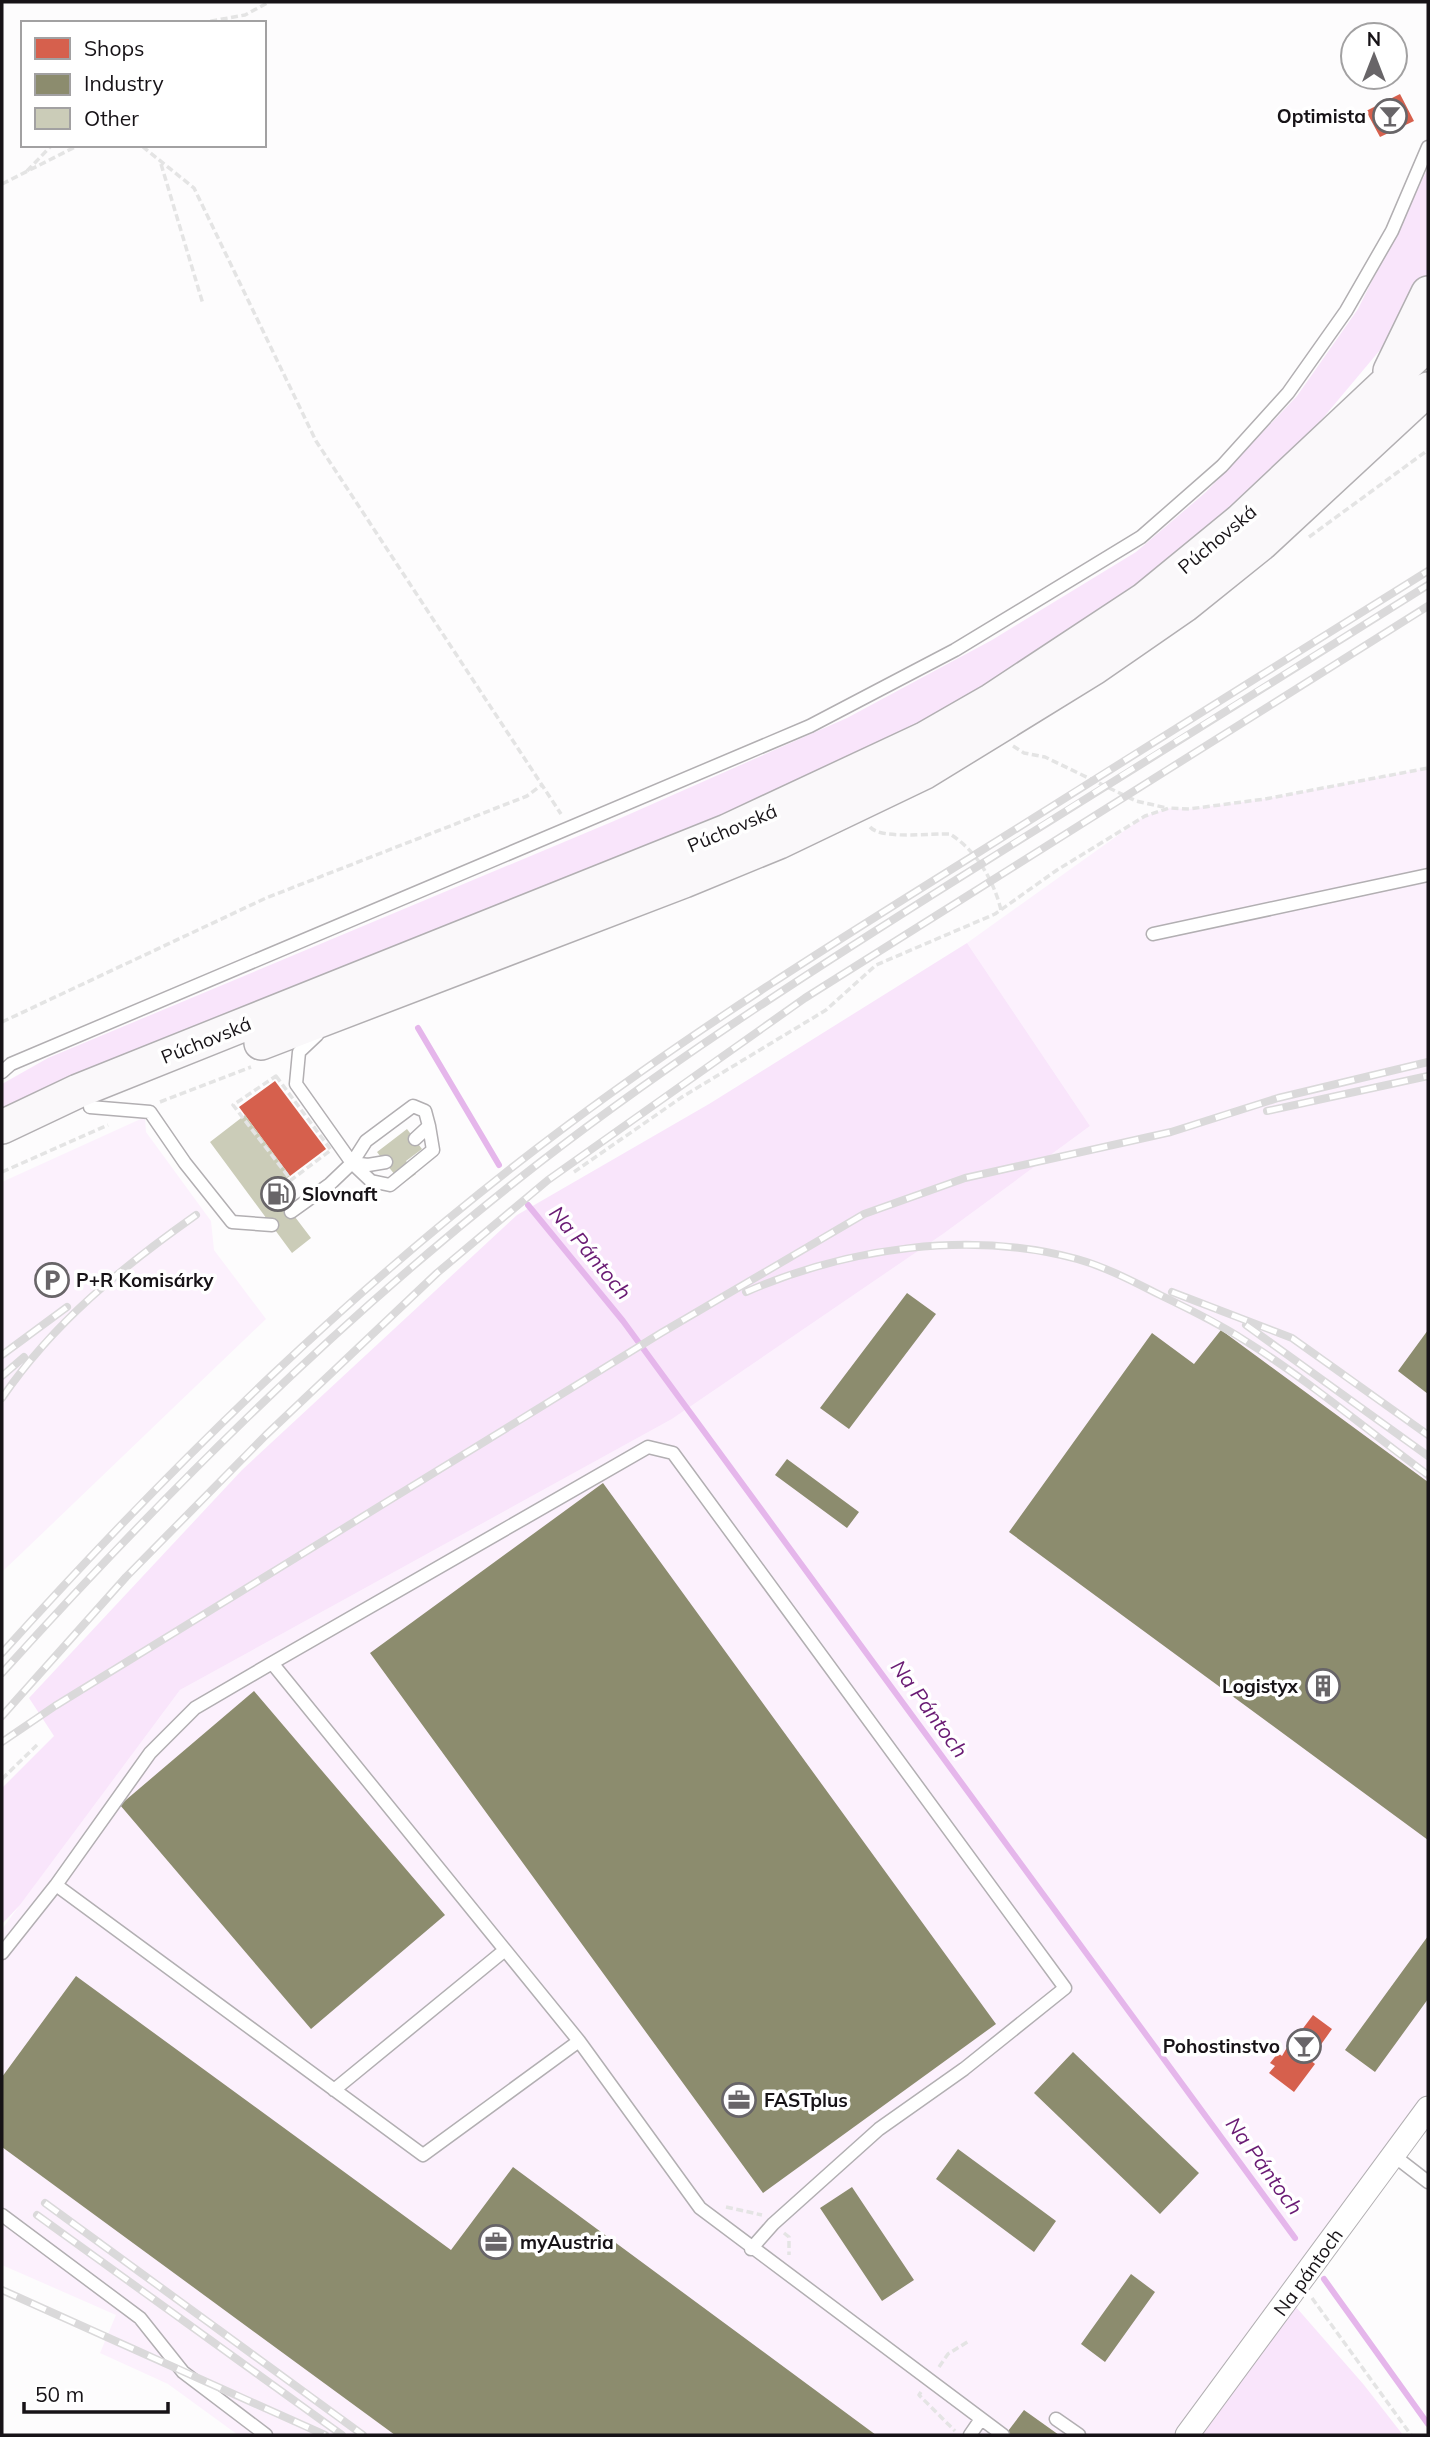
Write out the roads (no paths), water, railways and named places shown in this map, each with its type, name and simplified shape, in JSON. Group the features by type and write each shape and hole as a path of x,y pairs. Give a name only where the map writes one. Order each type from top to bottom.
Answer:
{"main road":[{"path":"1382,390 1428,293"},
{"name":"Púchovská","path":"2,1150 90,1107 684,881 852,808 991,734 1185,605 1382,390 1428,344"},
{"path":"1251,532 1428,390"},
{"name":"Púchovská","path":"2,1127 78,1091 727,831 913,744 992,700 1145,598 1251,532"}],"street":[{"name":"Na pántoch","path":"1187,2435 1428,2108"}],"lane":[{"path":"2,1072 11,1064 810,726 886,689 1047,596 1141,537 1222,467 1288,393 1346,311 1392,231 1428,146"},
{"path":"1153,934 1428,875"},
{"path":"290,1212 330,1184 352,1163 366,1141 413,1106 425,1111 433,1150 390,1185 371,1181 352,1163 296,1084 299,1052 309,1039 438,976"},
{"path":"90,1107 150,1112 185,1163 232,1222 271,1225"},
{"path":"415,1139 429,1126"},
{"path":"352,1163 386,1163"},
{"path":"2,1953 56,1885 150,1753 195,1709 648,1447 673,1453 1065,1988 964,2068 879,2129 773,2224 751,2249"},
{"path":"271,1663 579,2041 701,2208 751,2249 1003,2435"},
{"path":"56,1885 423,2155 579,2041"},
{"path":"334,2090 505,1950"},
{"path":"1392,2155 1428,2182"},
{"path":"2,2215 124,2304 155,2334 197,2384 266,2435"},
{"path":"970,2435 981,2419"},
{"path":"1056,2419 1079,2435"}],"waterway":[{"name":"Na Pántoch","path":"418,1028 499,1165"},
{"name":"Na Pántoch","path":"528,1205 623,1321 1295,2238"},
{"name":"Na Pántoch","path":"1324,2279 1428,2424"}],"railway":[{"path":"2,1653 135,1511 273,1374 417,1245 569,1124 668,1053 821,951 1428,571"},
{"path":"2,1673 122,1544 246,1418 442,1241 565,1143 731,1025 844,951 1428,585"},
{"path":"2,1716 126,1577 266,1435 437,1273 548,1180 805,998 1428,606"},
{"path":"2,1742 55,1706 661,1333 864,1214 965,1178 1171,1132 1278,1098 1428,1062"},
{"path":"1267,1111 1428,1076"},
{"path":"2,1398 22,1370 90,1298 141,1255 196,1215"},
{"path":"746,1292 825,1264 909,1248 994,1246 1036,1250 1077,1259 1130,1280 1234,1334 1314,1388 1428,1475"},
{"path":"1172,1292 1292,1338 1428,1435"},
{"path":"2,1355 67,1307"},
{"path":"1246,1325 1428,1456"},
{"path":"2,1376 24,1357"},
{"path":"45,2203 363,2435"},
{"path":"37,2215 342,2435"},
{"path":"2,2290 325,2435"}],"place":[{"name":"Optimista","path":"1390,116"},
{"name":"Slovnaft","path":"278,1194"},
{"name":"P+R Komisárky","path":"52,1280"},
{"name":"Logistyx","path":"1323,1686"},
{"name":"Pohostinstvo","path":"1304,2046"},
{"name":"FASTplus","path":"739,2100"},
{"name":"myAustria","path":"496,2242"}]}
